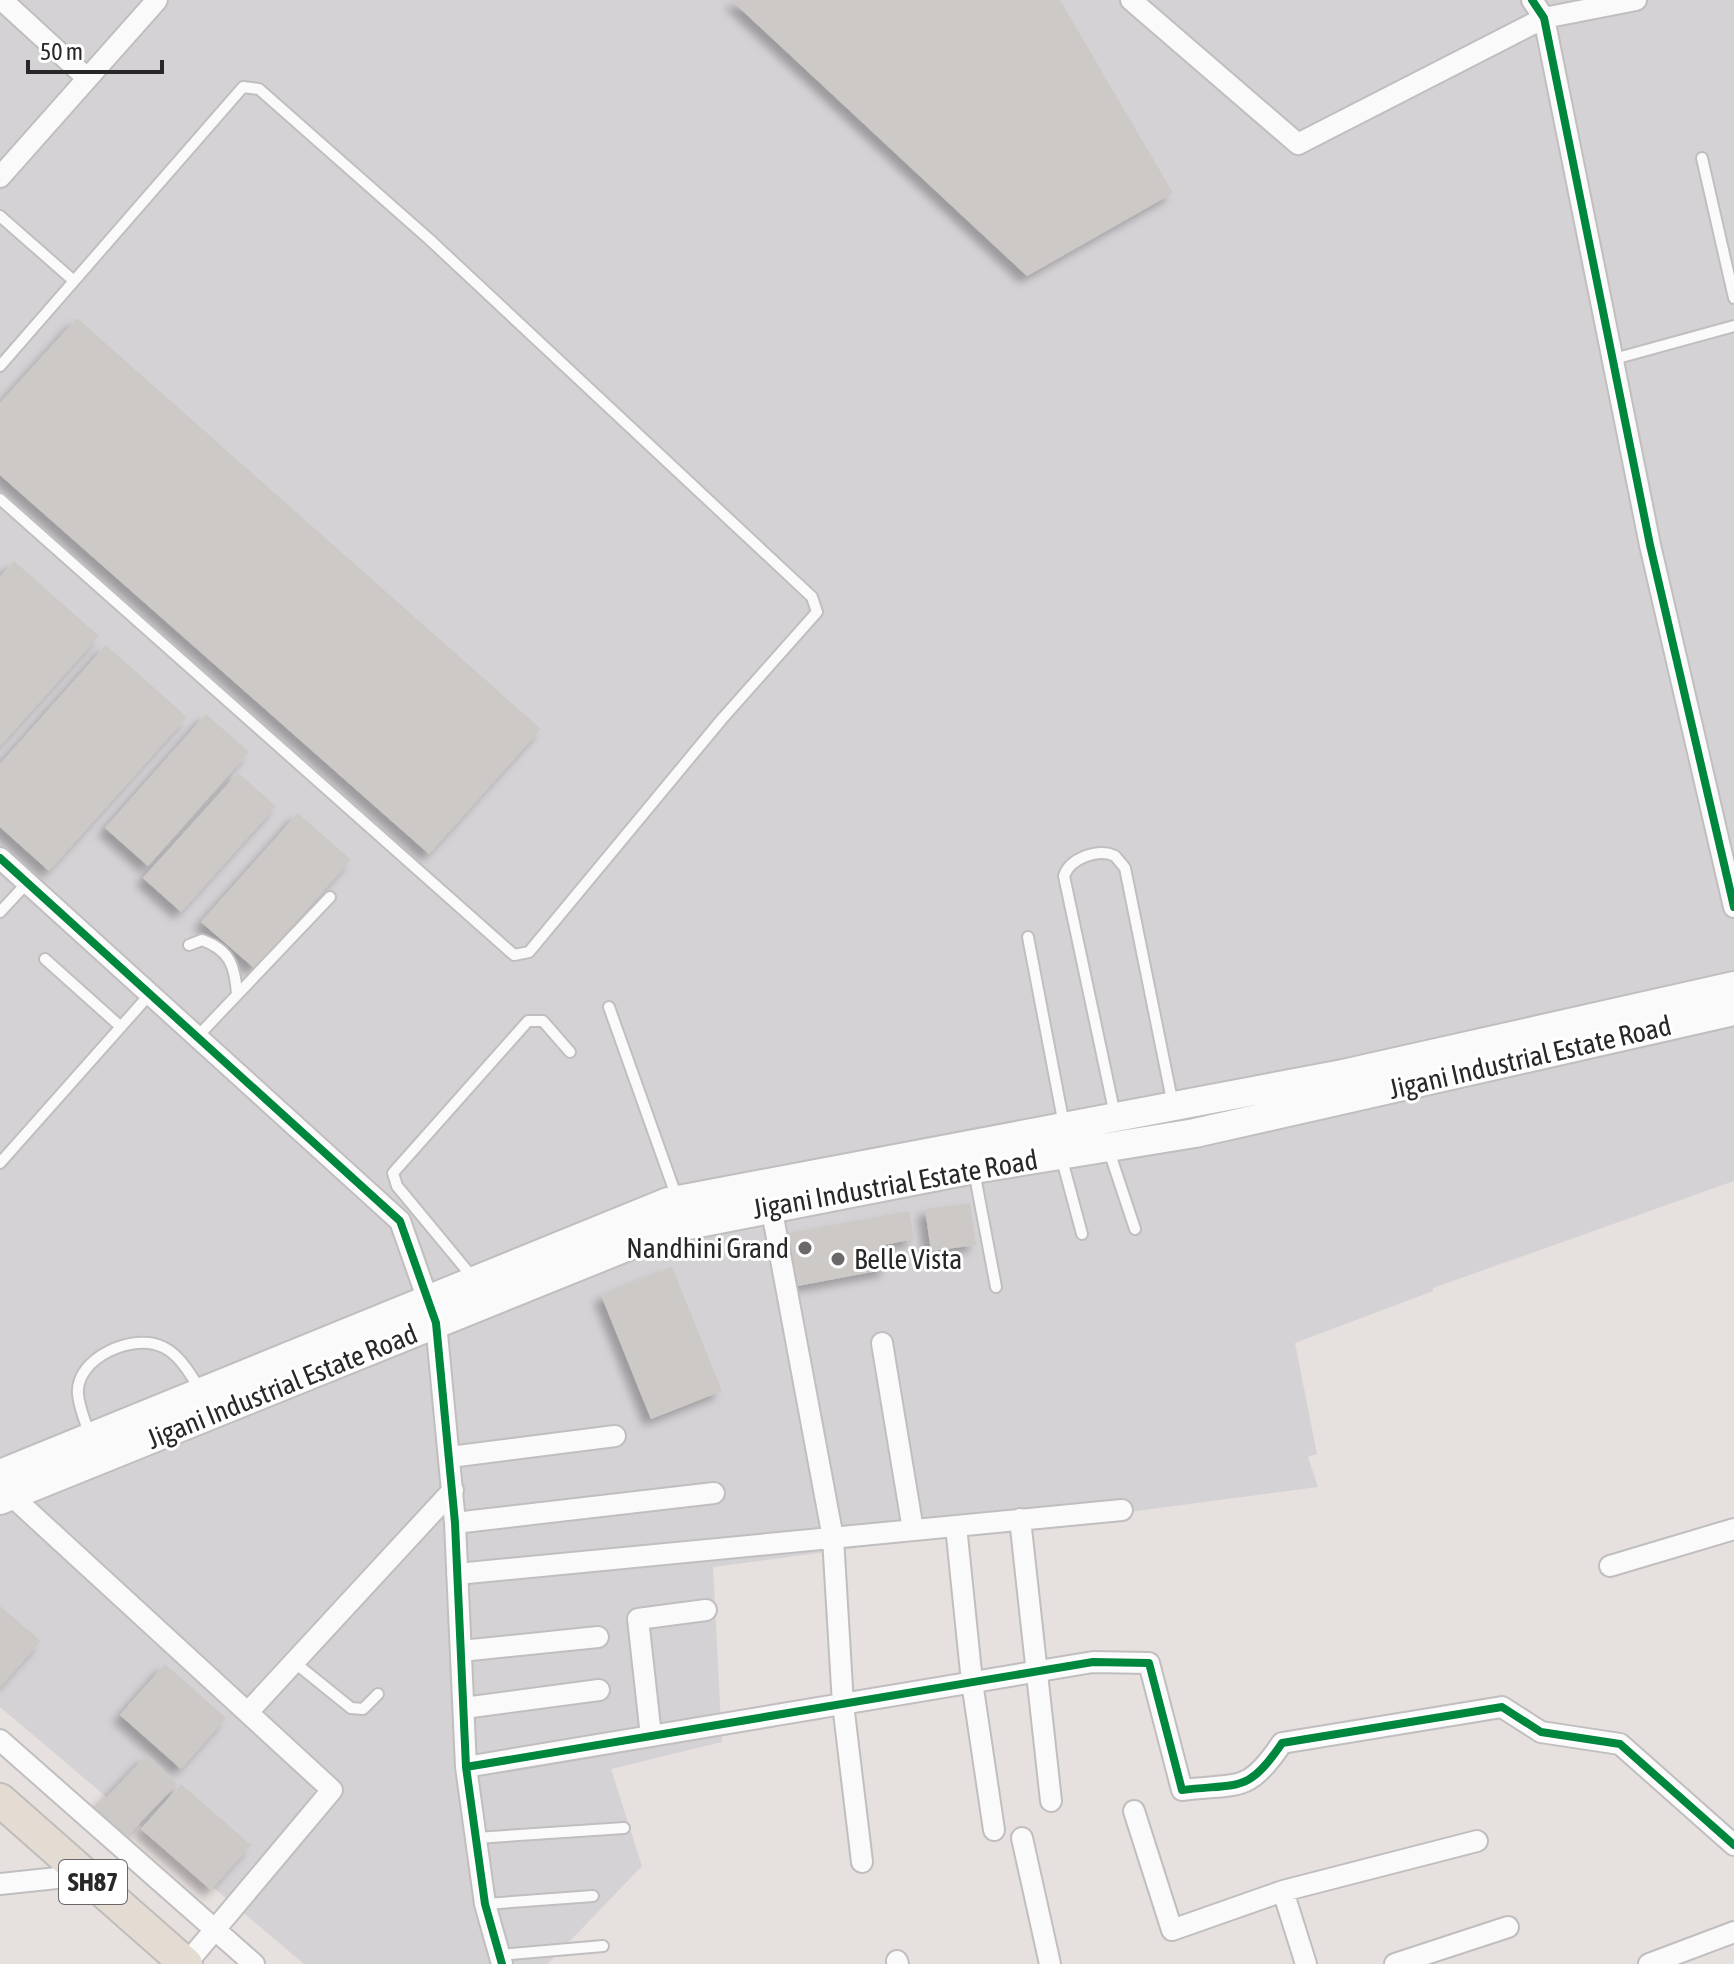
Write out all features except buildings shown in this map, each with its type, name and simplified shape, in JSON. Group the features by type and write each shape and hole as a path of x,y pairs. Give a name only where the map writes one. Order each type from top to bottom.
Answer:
{"main road":[{"name":"Jigani Industrial Estate Road","path":"3,1489 90,1438 202,1393 673,1228 771,1206 974,1169 1062,1141 1115,1117 1343,1074 1734,986"},
{"name":"Jigani Industrial Estate Road","path":"3,1489 432,1312 476,1280 678,1200 1062,1141 1108,1146 1195,1133 1734,1011"},
{"name":"SH87","path":"0,1800 184,1964"}],"street":[{"path":"2,0 87,78"},
{"path":"0,177 157,0"},
{"path":"1131,0 1298,144 1544,18 1636,0"},
{"path":"1532,0 1544,18 1650,545 1734,907"},
{"path":"0,858 400,1221 432,1312 453,1490 466,1767 485,1904 501,1959"},
{"path":"771,1206 833,1538 843,1704 862,1862"},
{"path":"882,1343 913,1530"},
{"path":"450,1457 615,1436"},
{"path":"3,1489 332,1790 184,1964"},
{"path":"249,1711 453,1490"},
{"path":"455,1523 714,1493"},
{"path":"457,1574 1122,1510"},
{"path":"1020,1519 1051,1801"},
{"path":"956,1526 972,1682 994,1830"},
{"path":"1610,1566 1734,1529"},
{"path":"651,1736 638,1619 706,1610"},
{"path":"461,1651 598,1637"},
{"path":"466,1767 1093,1662 1149,1663 1182,1790 1250,1782 1262,1772 1282,1743 1502,1707 1541,1732 1620,1744 1734,1845"},
{"path":"464,1708 599,1690"},
{"path":"0,1740 254,1964"},
{"path":"1134,1811 1172,1930 1283,1891 1477,1841"},
{"path":"1022,1838 1050,1964"},
{"path":"0,1884 85,1875"},
{"path":"1283,1891 1306,1964"},
{"path":"1395,1964 1508,1927"},
{"path":"1658,1963 1734,1932"}],"lane":[{"path":"0,366 243,87 259,89 429,239 789,575 812,597 817,612 722,719 529,952 514,955 0,499"},
{"path":"1702,158 1734,298"},
{"path":"0,216 74,281"},
{"path":"1614,359 1734,326"},
{"path":"1115,1117 1064,876 1071,864 1100,854 1115,856 1125,868 1174,1107"},
{"path":"0,912 27,883"},
{"path":"197,1037 330,897"},
{"path":"1028,937 1062,1141 1082,1234"},
{"path":"189,945 202,940 227,955 234,966 237,994"},
{"path":"45,959 121,1027"},
{"path":"0,1163 150,994"},
{"path":"609,1007 678,1200"},
{"path":"476,1280 397,1186 393,1173 528,1021 543,1021 570,1052"},
{"path":"1108,1146 1135,1229"},
{"path":"974,1169 996,1287"},
{"path":"381,1203 397,1186"},
{"path":"90,1438 78,1393 81,1378 97,1359 132,1343 162,1346 183,1364 202,1393"},
{"path":"294,1662 351,1708 363,1709 378,1694"},
{"path":"476,1838 624,1828"},
{"path":"485,1904 593,1896"},
{"path":"501,1959 603,1946"}],"shaded area":[{"path":"0,0 1734,0 1734,1181 1433,1288 1433,1291 1295,1343 1317,1454 1308,1457 1318,1487 713,1567 722,1742 611,1769 642,1866 548,1964 304,1964 0,1707"}],"cycle path":[{"path":"1532,0 1544,18 1650,545 1734,907"},
{"path":"0,858 400,1221 436,1323 455,1523 466,1767 485,1904 502,1964"},
{"path":"466,1767 1093,1662 1149,1663 1182,1790 1241,1783 1260,1771 1282,1743 1502,1707 1541,1732 1620,1744 1734,1845"}],"place":[{"name":"Nandhini Grand","path":"805,1248"},
{"name":"Belle Vista","path":"838,1259"}]}
